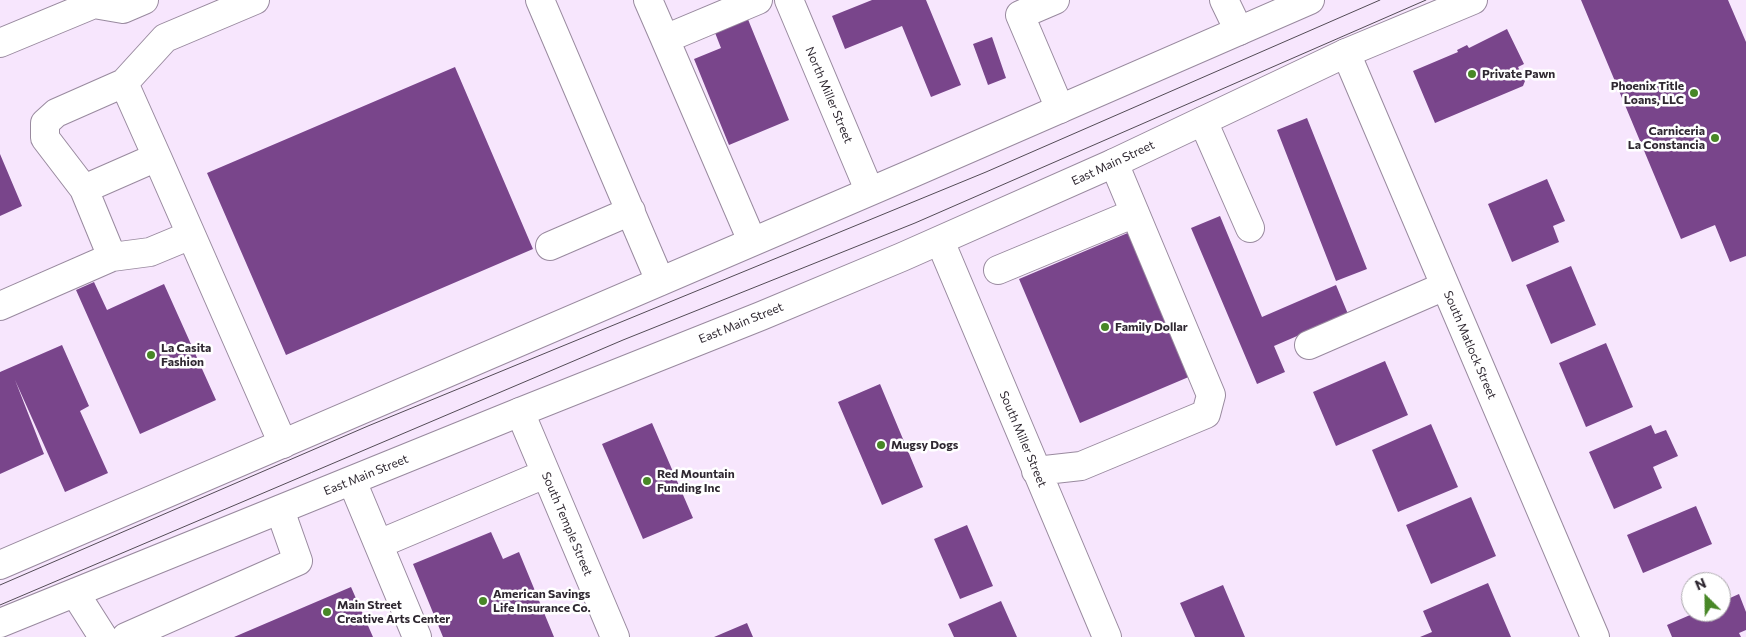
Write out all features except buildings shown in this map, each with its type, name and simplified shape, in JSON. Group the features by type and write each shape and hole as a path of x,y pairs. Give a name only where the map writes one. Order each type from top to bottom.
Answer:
{"main road":[{"path":"0,44 94,2 123,9 144,0"},
{"path":"112,257 84,189 45,138 45,123 56,113 124,83 164,38 255,0"},
{"path":"540,0 660,280"},
{"path":"648,0 752,241"},
{"path":"665,39 758,0"},
{"name":"North Miller Street","path":"789,0 869,190"},
{"path":"1055,0 1020,15 1060,109"},
{"path":"1224,0 1239,31"},
{"path":"0,565 1310,0"},
{"name":"East Main Street","path":"0,623 762,316 940,241 1114,163 1346,53 1473,0"},
{"name":"South Matlock Street","path":"1346,53 1595,637"},
{"path":"124,83 283,444"},
{"path":"1203,121 1250,228"},
{"path":"84,189 157,157"},
{"path":"1036,470 1081,466 1206,414 1211,395 1114,163"},
{"path":"550,246 631,211"},
{"path":"998,270 1135,213"},
{"path":"0,306 112,257 150,252 191,235"},
{"name":"South Miller Street","path":"940,241 1107,637"},
{"path":"1309,345 1445,286"},
{"name":"South Temple Street","path":"520,412 615,637"},
{"path":"379,544 545,474"},
{"path":"352,481 418,637"},
{"path":"126,637 298,561 280,510"},
{"path":"75,593 104,637"}],"tram line":[{"path":"0,585 368,426 986,172 1380,0"},
{"path":"0,605 623,340 915,223 1426,0"}],"place":[{"name":"Private Pawn","path":"1472,74"},
{"name":"Phoenix Title Loans, LLC","path":"1694,93"},
{"name":"Carniceria La Constancia","path":"1715,138"},
{"name":"Family Dollar","path":"1105,327"},
{"name":"La Casita Fashion","path":"151,355"},
{"name":"Mugsy Dogs","path":"881,445"},
{"name":"Red Mountain Funding Inc","path":"647,481"},
{"name":"American Savings Life Insurance Co.","path":"483,601"},
{"name":"Main Street Creative Arts Center","path":"327,612"}]}
